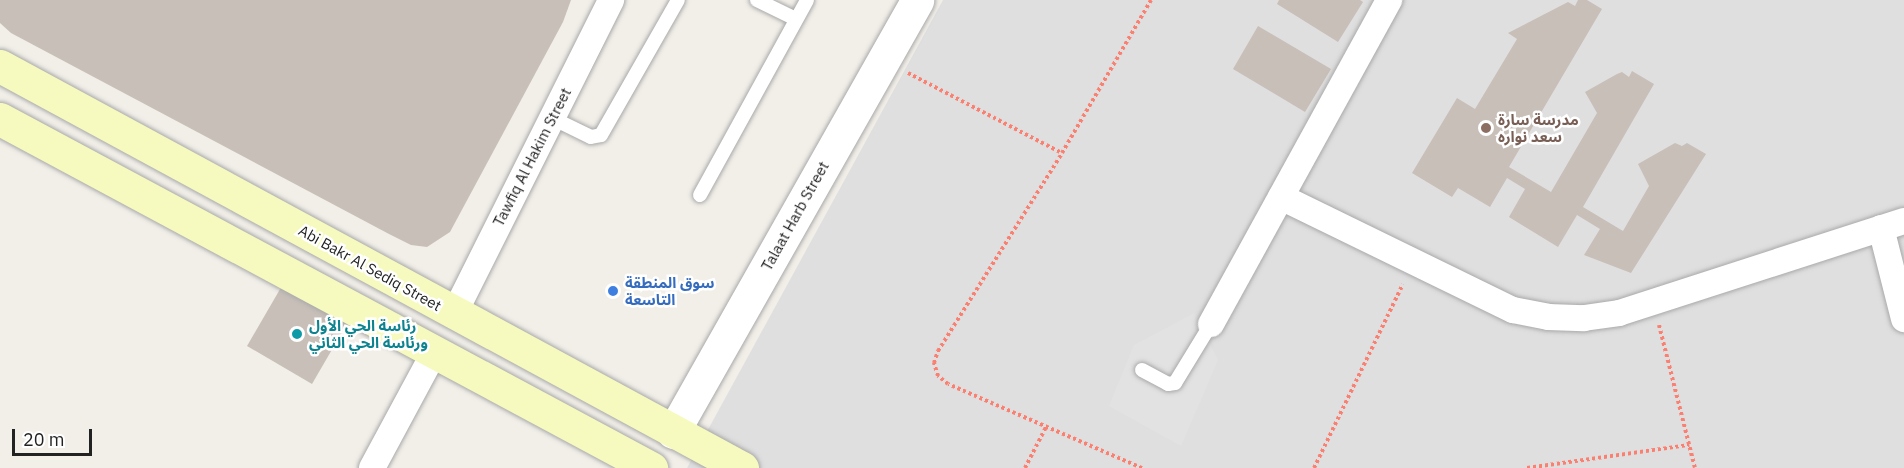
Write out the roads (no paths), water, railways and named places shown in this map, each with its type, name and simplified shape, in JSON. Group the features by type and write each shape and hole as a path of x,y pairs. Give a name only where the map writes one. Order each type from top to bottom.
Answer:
{"main road":[{"name":"Abi Bakr Al Sediq Street","path":"0,66 673,432 702,458 742,468"},
{"path":"0,119 651,468"},
{"path":"621,452 623,430 637,413"}],"street":[{"name":"Tawfiq Al Hakim Street","path":"454,314 611,0"},
{"name":"Talaat Harb Street","path":"673,432 917,0"},
{"path":"1211,324 1389,0"},
{"path":"1281,197 1513,310 1548,317 1584,318 1619,313 1893,224 1904,319"},
{"path":"372,468 435,351"}],"lane":[{"path":"552,118 591,137 601,135 678,0"},
{"path":"757,0 796,19"},
{"path":"700,195 807,0"},
{"path":"1142,370 1168,384 1175,383 1211,324"}],"place":[{"name":"مدرسة سارة سعد نواره","path":"1486,128"},
{"name":"سوق المنطقة التاسعة","path":"613,291"},
{"name":"رئاسة الحي الأول ورئاسة الحي الثاني","path":"297,334"}]}
